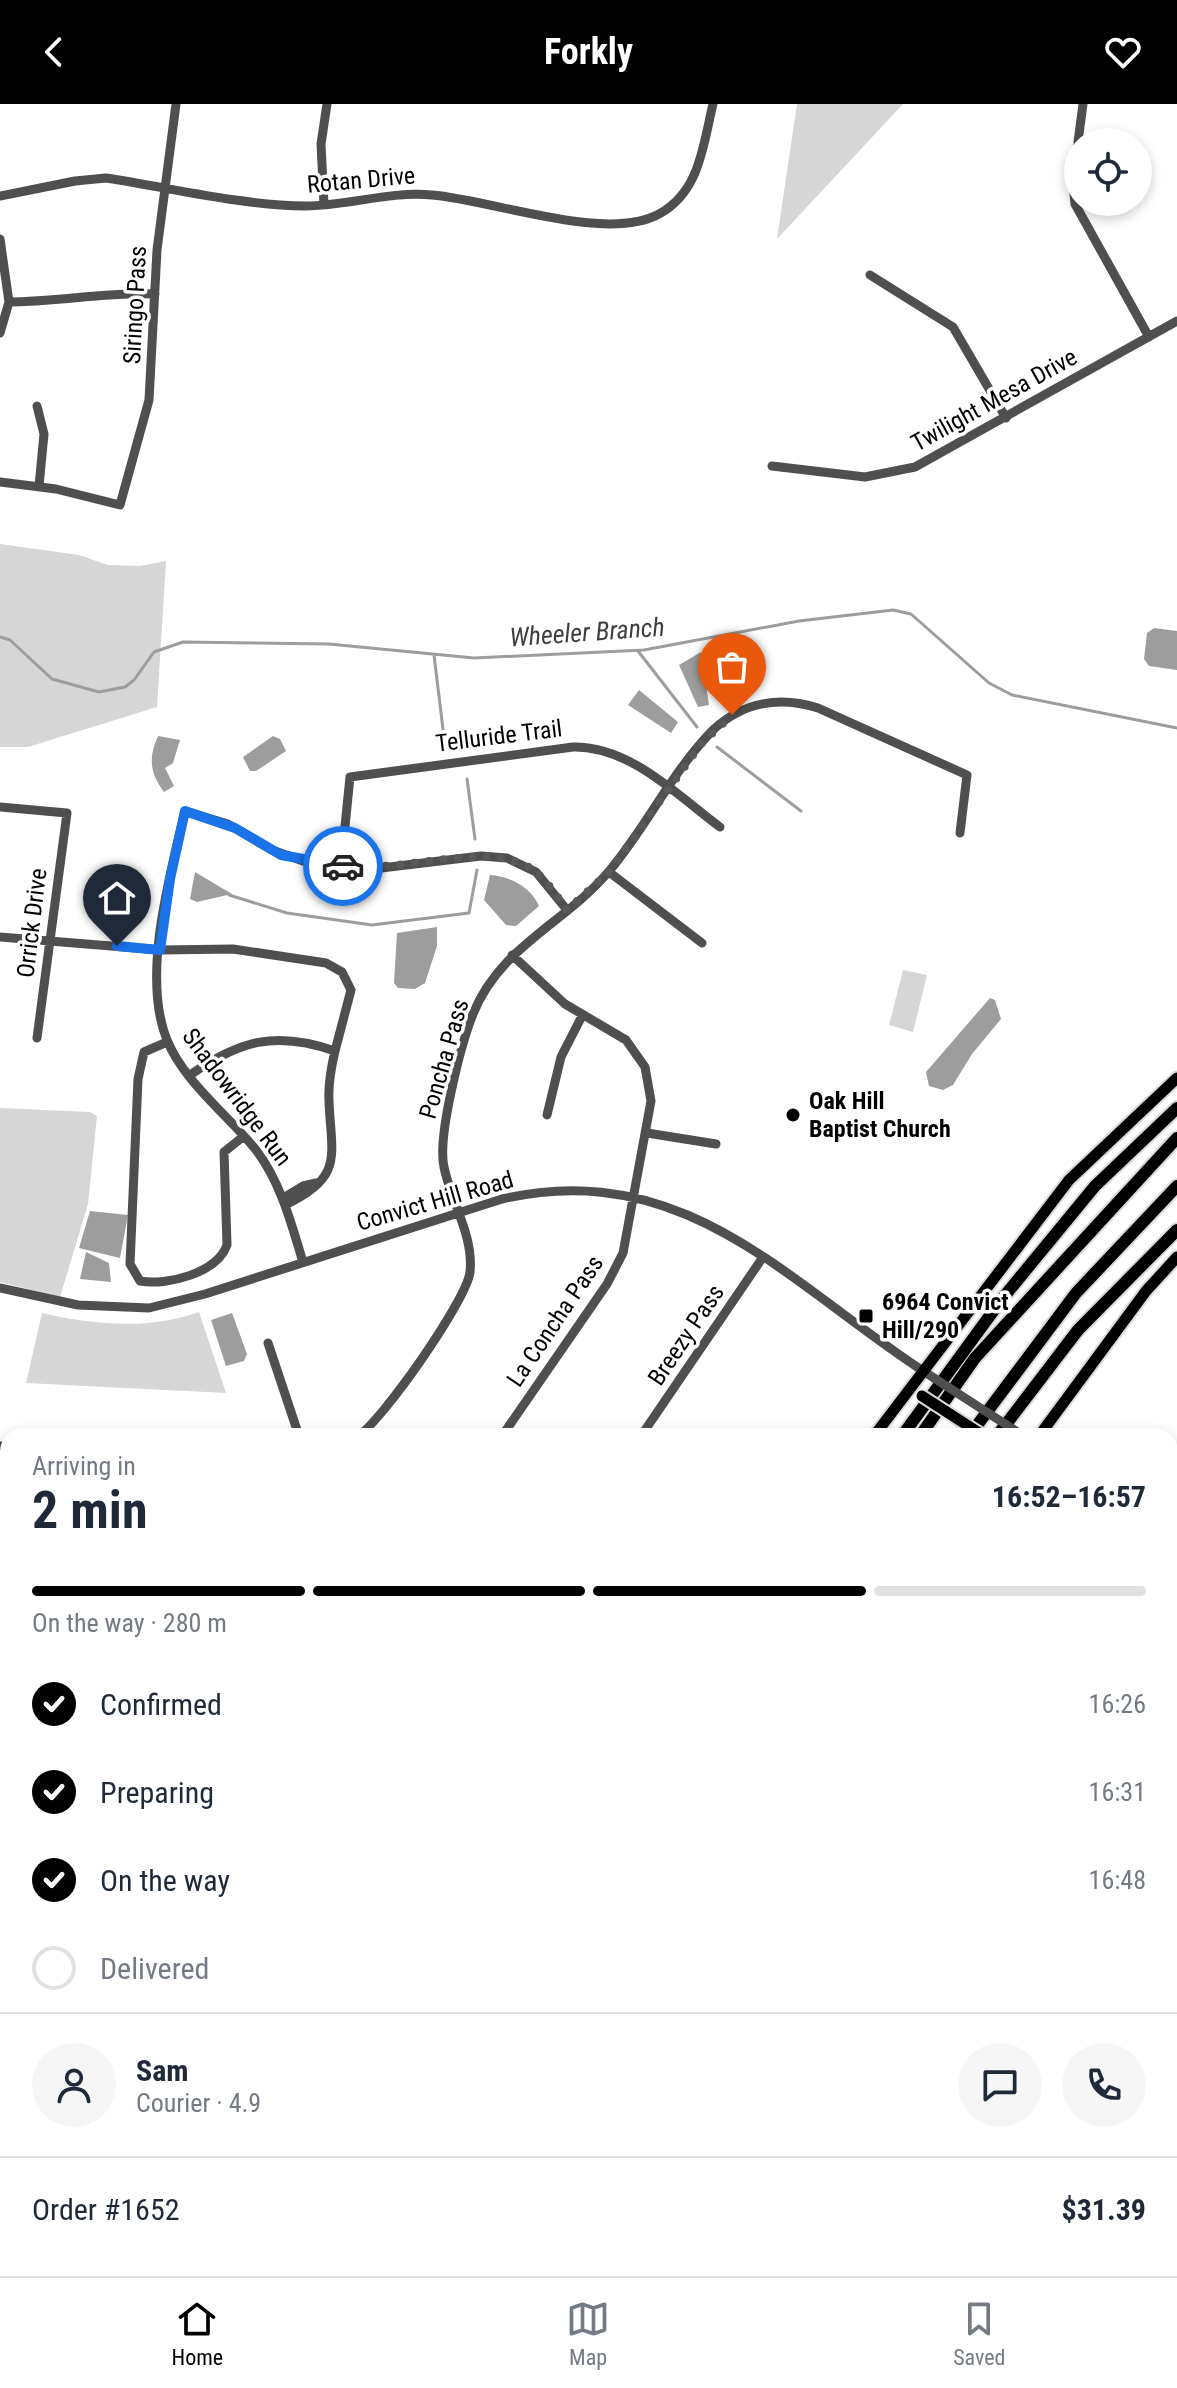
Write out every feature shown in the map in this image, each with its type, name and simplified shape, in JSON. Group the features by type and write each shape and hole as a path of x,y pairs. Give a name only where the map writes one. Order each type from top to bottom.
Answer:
{"highway":[{"path":"907,1428 1002,1299 1095,1186 1177,1108"},
{"path":"926,1428 975,1358 1177,1138"},
{"path":"975,1428 1076,1293 1177,1186"},
{"path":"1003,1428 1078,1330 1177,1230"},
{"path":"914,1428 928,1396"}],"main road":[{"path":"880,1428 1069,1180 1177,1078"},
{"path":"1045,1428 1146,1291 1177,1257"},
{"path":"897,1404 928,1396 973,1428"}],"street":[{"name":"Siringo Pass","path":"39,486 120,505 147,411 165,187 176,104"},
{"path":"324,205 321,144 327,104"},
{"name":"Rotan Drive","path":"0,196 91,179 276,203 324,205 392,194 422,194 602,225 631,225 659,214 679,199 699,165 713,104"},
{"path":"1080,128 1083,104"},
{"path":"1083,216 1149,337"},
{"path":"0,239 9,302 0,333"},
{"path":"870,275 953,327 1006,418"},
{"path":"9,302 49,302 101,293 155,294"},
{"name":"Twilight Mesa Drive","path":"772,466 855,477 888,474 926,462 1177,321"},
{"path":"0,482 39,486 44,434 37,406"},
{"name":"Poncha Pass","path":"367,1428 379,1417 463,1295 470,1275 471,1254 443,1163 443,1138 474,1012 498,970 512,955 609,872 720,723 744,709 776,701 818,708 967,775 960,833"},
{"name":"Telluride Trail","path":"341,866 350,777 583,747 623,757 720,827"},
{"name":"Orrick Drive","path":"0,807 67,813 37,1038"},
{"name":"Shadowridge Run","path":"303,1262 284,1202 269,1169 190,1075 167,1042 158,1005 160,950 170,879 185,811 235,828 281,855 341,866"},
{"path":"341,866 386,869 499,856 522,863 536,872 567,910"},
{"path":"609,872 702,943"},
{"path":"0,937 160,950 233,949 335,967 351,990 335,1051 329,1103 334,1159 328,1172 316,1183 284,1202"},
{"name":"La Concha Pass","path":"508,1428 607,1284 628,1240 651,1093 641,1060 626,1040 558,999 512,955"},
{"path":"547,1115 561,1057 582,1016"},
{"path":"190,1075 223,1052 247,1043 296,1041 335,1051"},
{"path":"167,1042 144,1052 138,1079 130,1264 140,1281 182,1276 216,1263 220,1258 227,1245 224,1152 244,1136"},
{"path":"647,1133 716,1144"},
{"name":"Convict Hill Road","path":"0,1288 78,1305 149,1308 458,1213 542,1192 608,1193 636,1198 702,1219 763,1257 922,1370 1011,1428"},
{"name":"Breezy Pass","path":"646,1428 763,1257"},
{"path":"268,1343 296,1428"}],"shaded area":[{"path":"797,104 903,104 777,239"},
{"path":"0,544 79,555 108,565 140,566 166,561 157,707 28,747 0,747"},
{"path":"1154,628 1177,631 1177,670 1149,666 1144,659 1147,633"},
{"path":"701,652 709,705 698,707 679,665"},
{"path":"639,690 678,722 671,733 628,705"},
{"path":"158,736 180,740 173,763 165,768 174,786 164,792 152,765"},
{"path":"273,736 280,739 286,751 256,771 250,771 243,757"},
{"path":"195,872 232,894 197,902 190,899"},
{"path":"490,875 519,884 539,906 516,926 506,925 484,900"},
{"path":"437,927 437,946 425,983 415,989 398,988 394,983 397,933"},
{"path":"903,970 927,975 913,1032 889,1025"},
{"path":"990,998 995,1000 1001,1019 972,1054 953,1085 943,1090 929,1086 926,1072"},
{"path":"0,1108 90,1112 97,1116 88,1204 60,1297 0,1282"},
{"path":"90,1211 128,1215 120,1258 79,1248"},
{"path":"86,1252 109,1263 111,1282 80,1279"},
{"path":"199,1312 226,1393 26,1383 42,1313 121,1324 161,1321"},
{"path":"232,1313 247,1354 244,1361 226,1366 211,1320"}],"waterway":[{"name":"Wheeler Branch","path":"0,637 10,640 52,679 99,692 125,687 134,680 154,652 183,642 329,644 474,658 644,650 799,621 893,610 911,614 989,683 1012,695 1177,728"},
{"path":"638,651 697,727"},
{"path":"434,655 445,746"},
{"path":"717,747 801,811"},
{"path":"467,779 475,839"},
{"path":"229,895 287,913 372,925 469,913 477,870"}],"way so far":[{"path":"343,866 386,869 491,855 507,858 536,872 567,910 609,872 701,744 732,715"}],"place":[{"name":"Oak Hill Baptist Church","path":"793,1115"},
{"name":"6964 Convict Hill/290","path":"866,1316"}],"route":[{"path":"117,946 160,950 170,879 185,811 235,828 292,859 343,866"}]}
